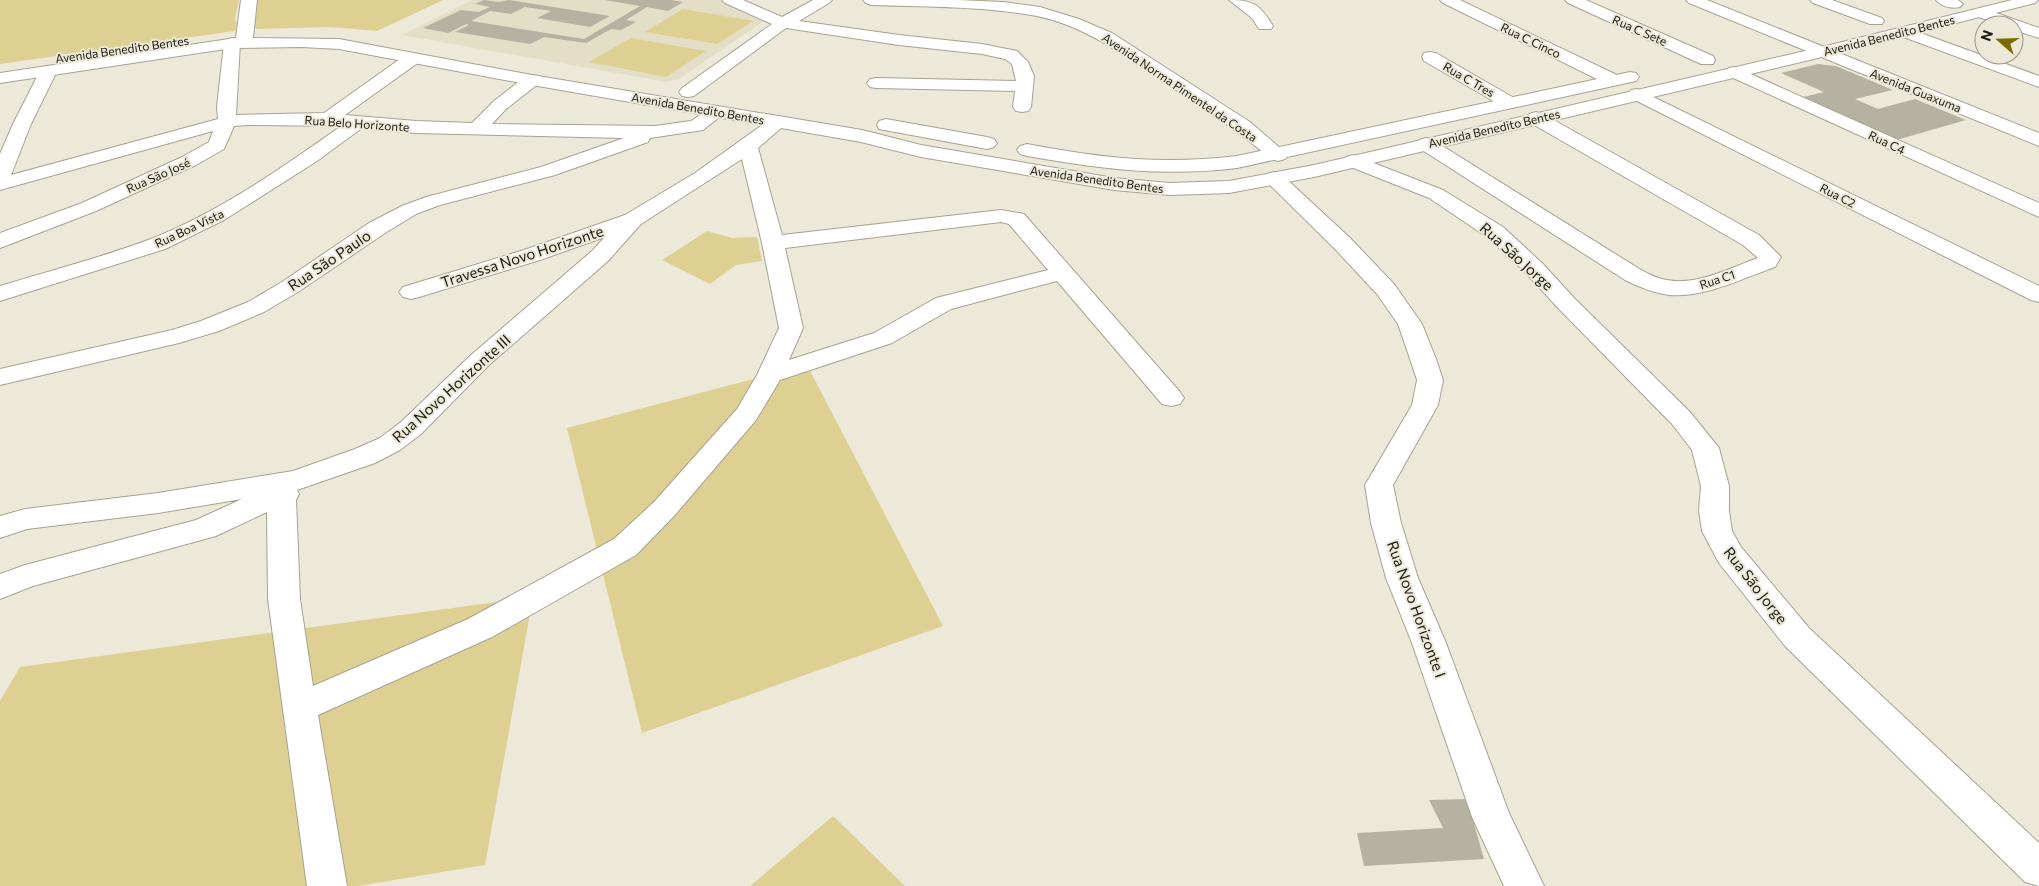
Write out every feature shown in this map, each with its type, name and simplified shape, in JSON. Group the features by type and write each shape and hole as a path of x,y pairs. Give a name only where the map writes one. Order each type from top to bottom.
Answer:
{"street":[{"path":"240,40 249,0"},
{"path":"730,0 783,24 982,49 1012,55 1020,62 1025,76 1022,107"},
{"path":"688,92 783,24 824,0"},
{"name":"Avenida Norma Pimentel da Costa","path":"871,0 1003,7 1040,12 1073,22 1106,36 1243,126 1276,166"},
{"path":"1237,0 1258,15 1265,26"},
{"name":"Rua C Cinco","path":"1448,0 1613,80"},
{"name":"Rua C Sete","path":"1573,0 1707,60"},
{"path":"1694,0 1792,40"},
{"path":"1818,0 1876,21"},
{"name":"Avenida Benedito Bentes","path":"0,67 314,31 385,37 688,92 1119,165 1190,167 1237,162 1276,166 1353,160 1426,144 1637,94 1731,64 1821,42 1904,32 2030,0"},
{"name":"Avenida Benedito Bentes","path":"1920,12 1957,1"},
{"path":"1982,13 2039,33"},
{"name":"Avenida Benedito Bentes","path":"1848,27 1894,18"},
{"path":"1904,32 2039,82"},
{"name":"Avenida Benedito Bentes","path":"0,78 240,40 339,44 532,80 862,136 921,151 1114,184 1170,189 1229,187 1276,166 1443,116 1650,72"},
{"name":"Rua São José","path":"0,241 80,211 217,146 227,122 226,107 240,40"},
{"path":"868,99 899,40"},
{"path":"1764,46 1792,40"},
{"name":"Avenida Guaxuma","path":"1792,40 1821,42 2039,140"},
{"name":"Rua C Tres","path":"1430,57 1508,102"},
{"path":"328,119 413,58"},
{"name":"Avenida Benedito Bentes","path":"1679,66 1707,60 1731,64"},
{"name":"Rua C4","path":"1731,64 2039,212"},
{"path":"0,178 22,124 48,71"},
{"path":"478,128 500,105 532,80"},
{"path":"876,82 1024,86"},
{"name":"Rua C2","path":"1637,94 2039,295"},
{"name":"Rua Belo Horizonte","path":"0,184 227,122 247,119 328,119 416,127 655,132 696,126 717,112"},
{"path":"1443,116 1473,133"},
{"name":"Rua C1","path":"1426,144 1633,275 1657,285 1672,288 1688,288 1767,262 1770,257 1751,240 1536,118"},
{"name":"Rua Boa Vista","path":"0,294 158,244 216,216 310,157 358,122"},
{"name":"Rua Novo Horizonte III","path":"0,527 25,519 289,489 390,444 411,428 480,360 600,256 634,219 748,146 780,122"},
{"path":"862,136 876,123"},
{"name":"Rua São Paulo","path":"0,377 179,336 210,326 256,307 290,287 377,228 409,210 433,201 548,171 602,153 655,132"},
{"path":"299,708 480,628 624,547 664,509 747,414 770,375 791,328 773,242 748,146"},
{"name":"Rua São Jorge","path":"1353,160 1436,194 1495,232 1534,268 1574,311 1681,418 1705,448 1715,486 1714,510 1717,531 1730,555 1797,637 2039,869"},
{"name":"Rua Novo Horizonte I","path":"1276,166 1342,243 1386,289 1410,324 1423,359 1430,380 1426,405 1380,485 1386,523 1402,578 1430,643 1491,817 1524,886"},
{"path":"773,242 1007,216 1016,219 1171,398"},
{"name":"Travessa Novo Horizonte","path":"411,292 532,255 634,219"},
{"path":"770,375 883,338 944,303 970,298 1061,272"},
{"path":"0,587 25,577 205,528 289,489 284,599 327,886"}],"shaded area":[{"path":"0,0 239,0 235,19 237,24 235,31 0,64"},
{"path":"257,0 443,0 377,31 330,27 257,29 252,26"},
{"path":"472,0 722,0 764,21 679,79 667,82 402,35"},
{"path":"683,9 753,21 717,44 645,32"},
{"path":"631,38 706,51 666,77 589,62"},
{"path":"707,231 732,238 757,237 762,261 736,265 710,284 662,260"},
{"path":"807,365 943,626 642,733 567,428"},
{"path":"533,597 485,865 358,886 0,886 0,701 20,667"},
{"path":"833,816 905,886 750,886"}],"building":[{"path":"484,0 499,2 509,0 610,16 590,27 537,18 551,11 525,7 511,14 490,11 471,21 584,39 640,6 605,0 671,0 683,2 668,11 647,7 626,20 636,22 621,30 611,29 586,43 544,37 530,44 455,32 469,25 466,24 448,33 423,28 461,10 479,12 490,7 475,4"},
{"path":"1818,64 1836,66 1893,90 1855,99 1878,109 1915,99 1966,120 1893,141 1799,98 1824,92 1781,73"},
{"path":"1467,799 1484,859 1364,866 1357,833 1443,828 1429,800"}]}
